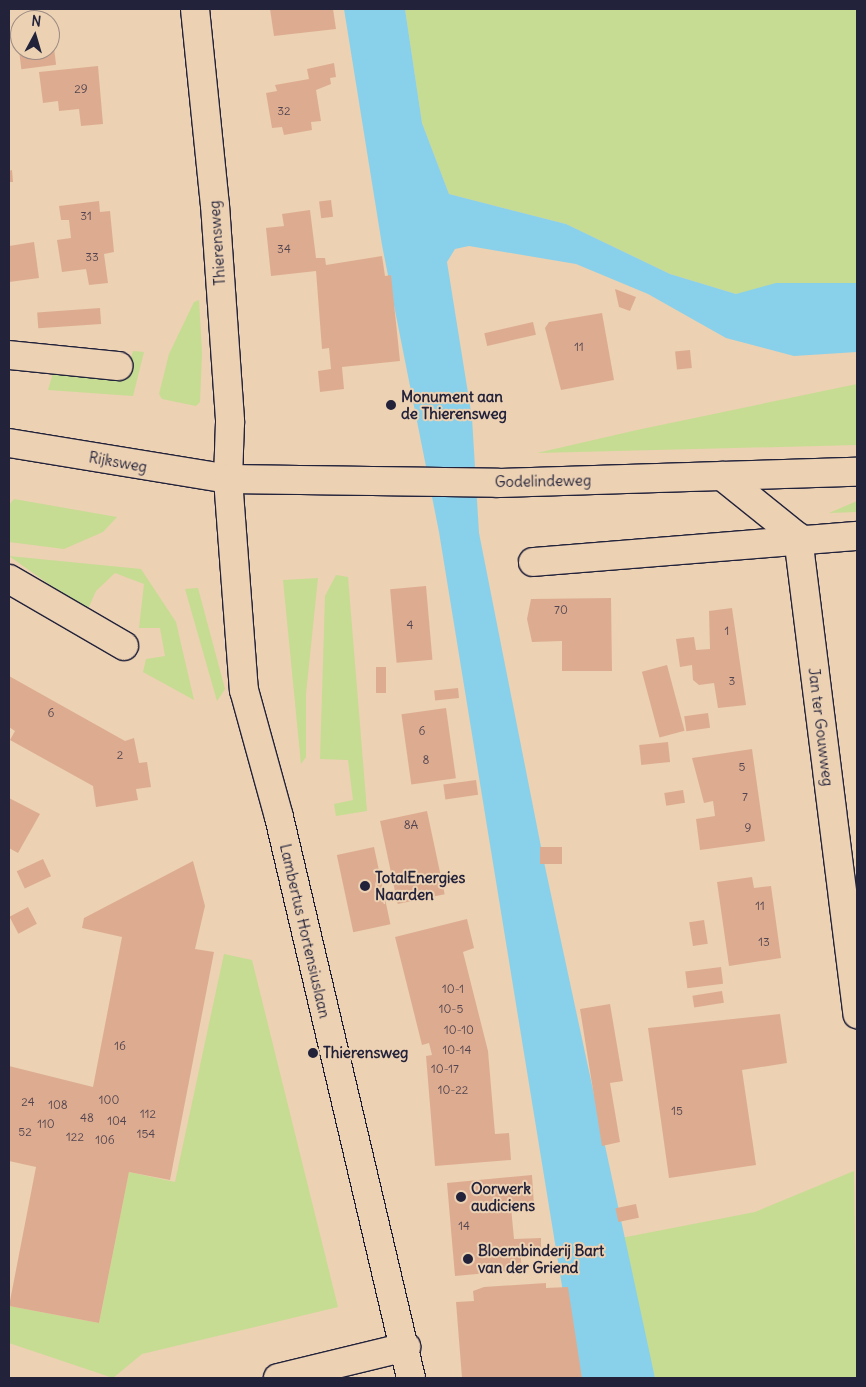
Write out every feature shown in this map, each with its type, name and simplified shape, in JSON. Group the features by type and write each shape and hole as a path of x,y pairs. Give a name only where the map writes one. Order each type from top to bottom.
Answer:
{"street":[{"name":"Thierensweg","path":"195,9 215,215 230,422 228,479"},
{"path":"9,355 118,366"},
{"name":"Rijksweg","path":"9,443 228,479"},
{"name":"Godelindeweg","path":"228,479 498,483 857,472"},
{"path":"722,476 798,538"},
{"name":"Lambertus Hortensiuslaan","path":"228,479 244,690 406,1347 412,1378"},
{"path":"533,562 798,538 857,536"},
{"name":"Jan ter Gouwweg","path":"798,538 856,998"},
{"path":"9,579 124,646"},
{"path":"278,1378 406,1347"}],"green space":[{"path":"405,9 857,9 857,283 736,294 670,274 566,224 449,194 422,123"},
{"path":"199,300 202,353 200,402 196,406 162,399 159,394 169,354 194,302"},
{"path":"133,351 144,352 133,396 48,390 53,373 126,375"},
{"path":"857,384 857,445 537,453 637,430"},
{"path":"14,499 117,517 103,532 64,549 9,542 9,505"},
{"path":"857,501 857,512 829,513"},
{"path":"9,556 141,569 176,622 194,700 143,672 146,659 165,656 160,628 139,628 144,584 115,573 96,591 87,611"},
{"path":"336,575 348,577 367,811 336,816 334,804 353,800 348,760 320,759 325,596"},
{"path":"318,578 306,694 306,757 301,764 283,580"},
{"path":"198,588 225,689 217,701 185,589"},
{"path":"224,954 252,960 338,1307 142,1354 113,1378 9,1343 9,1306 99,1323 129,1172 175,1182"},
{"path":"854,1171 857,1378 655,1378 621,1238 755,1212"}],"water":[{"path":"344,9 405,9 422,123 449,194 566,224 670,274 736,294 776,283 857,283 857,352 794,356 726,338 648,294 576,264 469,246 455,249 447,262 472,418 479,533 544,862 655,1378 577,1378 439,532 382,245"}],"building":[{"path":"270,9 333,9 336,29 274,36"},
{"path":"20,60 55,60 56,65 21,69"},
{"path":"334,63 336,77 330,78 331,84 316,90 321,121 311,122 312,130 284,135 282,127 272,128 266,93 277,91 275,85 309,79 307,69"},
{"path":"98,66 103,124 81,126 79,109 59,111 58,101 43,103 39,72"},
{"path":"12,170 13,182 9,182 9,171"},
{"path":"331,200 333,217 321,218 319,201"},
{"path":"99,201 100,212 110,211 114,252 104,254 108,283 89,285 86,269 62,272 57,240 71,238 69,220 61,220 59,206"},
{"path":"310,210 316,258 325,258 326,265 382,256 385,276 391,275 400,361 342,367 344,389 320,392 318,371 331,369 329,348 322,349 316,271 271,276 266,228 284,226 282,214"},
{"path":"34,242 39,278 9,282 9,246"},
{"path":"615,289 636,297 630,311 619,307"},
{"path":"100,308 101,324 38,328 37,312"},
{"path":"602,313 614,380 561,390 545,328 549,322"},
{"path":"533,322 536,335 487,346 484,333"},
{"path":"690,350 692,368 677,369 675,352"},
{"path":"426,586 432,660 397,663 390,589"},
{"path":"611,598 612,671 562,671 562,641 532,642 527,619 531,599"},
{"path":"732,608 746,705 718,708 714,683 699,685 693,680 692,665 680,667 676,639 694,637 696,650 710,649 709,611"},
{"path":"667,665 685,731 659,737 642,672"},
{"path":"376,667 386,667 386,693 376,693"},
{"path":"9,676 125,741 134,738 139,763 147,762 151,787 136,789 138,800 96,807 93,786 10,740 15,731 9,727"},
{"path":"458,688 459,698 435,700 434,691"},
{"path":"446,708 456,778 411,785 401,714"},
{"path":"708,713 710,728 686,731 684,716"},
{"path":"668,742 670,762 641,765 639,745"},
{"path":"752,749 765,841 700,850 696,819 715,816 713,801 704,803 692,758"},
{"path":"476,780 478,795 445,799 443,785"},
{"path":"683,790 685,803 666,806 664,793"},
{"path":"9,798 40,814 18,853 9,848"},
{"path":"427,811 445,894 398,904 380,821"},
{"path":"374,847 390,924 353,932 337,855"},
{"path":"540,847 562,847 562,864 540,864"},
{"path":"43,859 51,876 25,888 17,871"},
{"path":"193,861 205,906 195,949 214,952 170,1180 129,1172 99,1323 9,1306 36,1167 9,1161 9,1066 93,1087 122,937 82,928 84,918"},
{"path":"752,877 754,888 771,886 781,958 729,966 717,882"},
{"path":"28,907 37,924 18,934 9,917"},
{"path":"467,919 474,948 463,952 488,1051 495,1134 509,1133 511,1160 435,1166 426,1056 432,1055 429,1043 422,1045 395,937"},
{"path":"704,920 708,944 693,946 689,922"},
{"path":"721,967 723,984 687,988 685,971"},
{"path":"722,991 724,1003 694,1008 692,996"},
{"path":"610,1004 623,1081 610,1083 620,1142 602,1146 580,1009"},
{"path":"780,1014 787,1063 742,1070 756,1165 669,1178 648,1028"},
{"path":"532,1175 534,1206 511,1207 514,1239 541,1238 541,1250 520,1251 522,1270 455,1276 447,1183"},
{"path":"636,1204 639,1218 618,1222 615,1208"},
{"path":"546,1283 546,1288 568,1287 582,1378 462,1378 456,1302 474,1301 473,1291 484,1287"}],"place":[{"name":"Monument aan de Thierensweg","path":"391,405"},
{"name":"TotalEnergies Naarden","path":"365,886"},
{"name":"Thierensweg","path":"313,1053"},
{"name":"Oorwerk audiciens","path":"461,1197"},
{"name":"Bloembinderij Bart van der Griend","path":"468,1259"}]}
